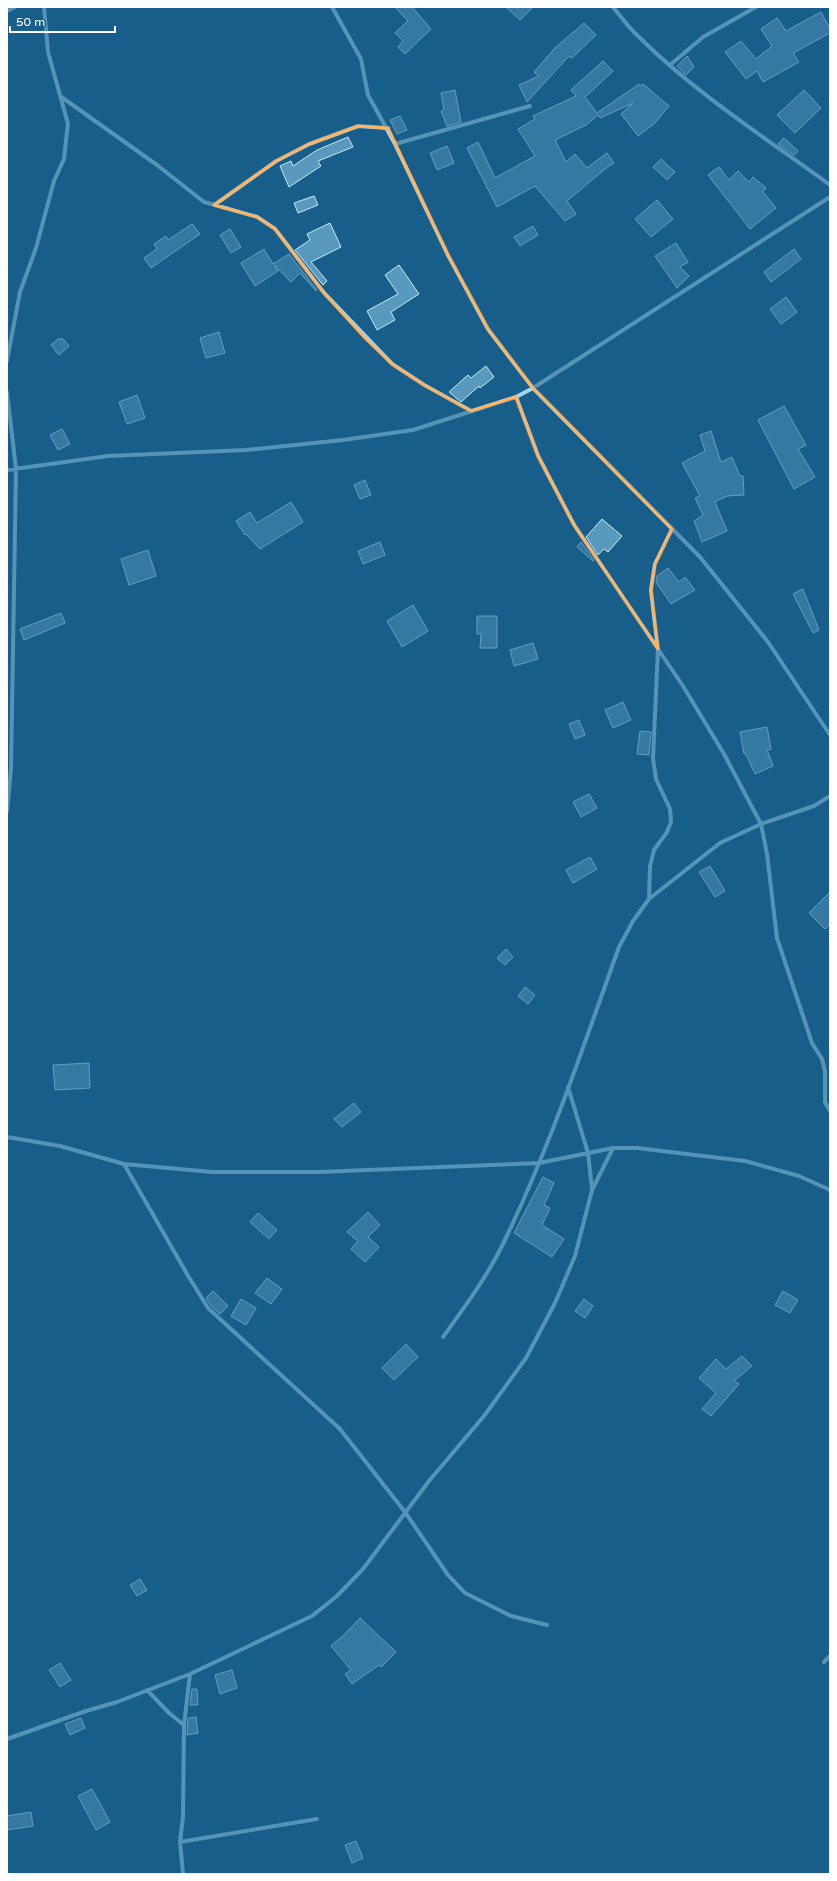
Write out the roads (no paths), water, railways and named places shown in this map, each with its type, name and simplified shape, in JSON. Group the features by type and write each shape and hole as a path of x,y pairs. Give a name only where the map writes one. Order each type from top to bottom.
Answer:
{"street":[{"path":"7,11 15,7"},
{"path":"7,361 20,292 36,248 54,180 64,160 68,124 48,52 44,7"},
{"path":"332,7 361,58 368,95 388,128 448,254 488,329 534,388 700,557 768,642 830,735"},
{"path":"612,7 638,37 698,88 830,185"},
{"path":"670,65 703,37 756,7"},
{"path":"60,96 157,165 204,202 257,217 274,229 324,294 392,364 424,385 471,411"},
{"path":"395,144 530,106"},
{"path":"214,205 276,161 308,144 358,126 388,128"},
{"path":"7,470 108,456 246,450 343,440 413,430 516,397 534,388 830,197"},
{"path":"7,392 16,469 11,769 7,811"},
{"path":"516,397 538,456 574,525 683,686 724,754 761,824 767,854 777,938 812,1043 822,1059 825,1071 824,1102 830,1112"},
{"path":"649,898 650,866 654,850 667,832 671,822 670,809 656,779 653,758 658,649 651,590 655,564 672,529"},
{"path":"443,1337 470,1299 502,1247 540,1163 619,948 633,921 649,898 720,843 761,824 814,806 830,796"},
{"path":"567,1087 588,1153 592,1190"},
{"path":"7,1137 60,1146 124,1164 212,1172 319,1172 540,1163 613,1148 637,1148 745,1161 799,1176 830,1190"},
{"path":"7,1740 190,1674 312,1616 337,1596 363,1568 405,1512 484,1416 526,1358 555,1303 575,1256 592,1190 613,1148"},
{"path":"124,1164 208,1308 340,1429 405,1512 448,1575 465,1593 511,1616 547,1625"},
{"path":"824,1662 830,1656"},
{"path":"183,1874 180,1842 183,1818 184,1725 190,1674"},
{"path":"147,1690 169,1713 184,1725"},
{"path":"180,1842 317,1819"}]}
